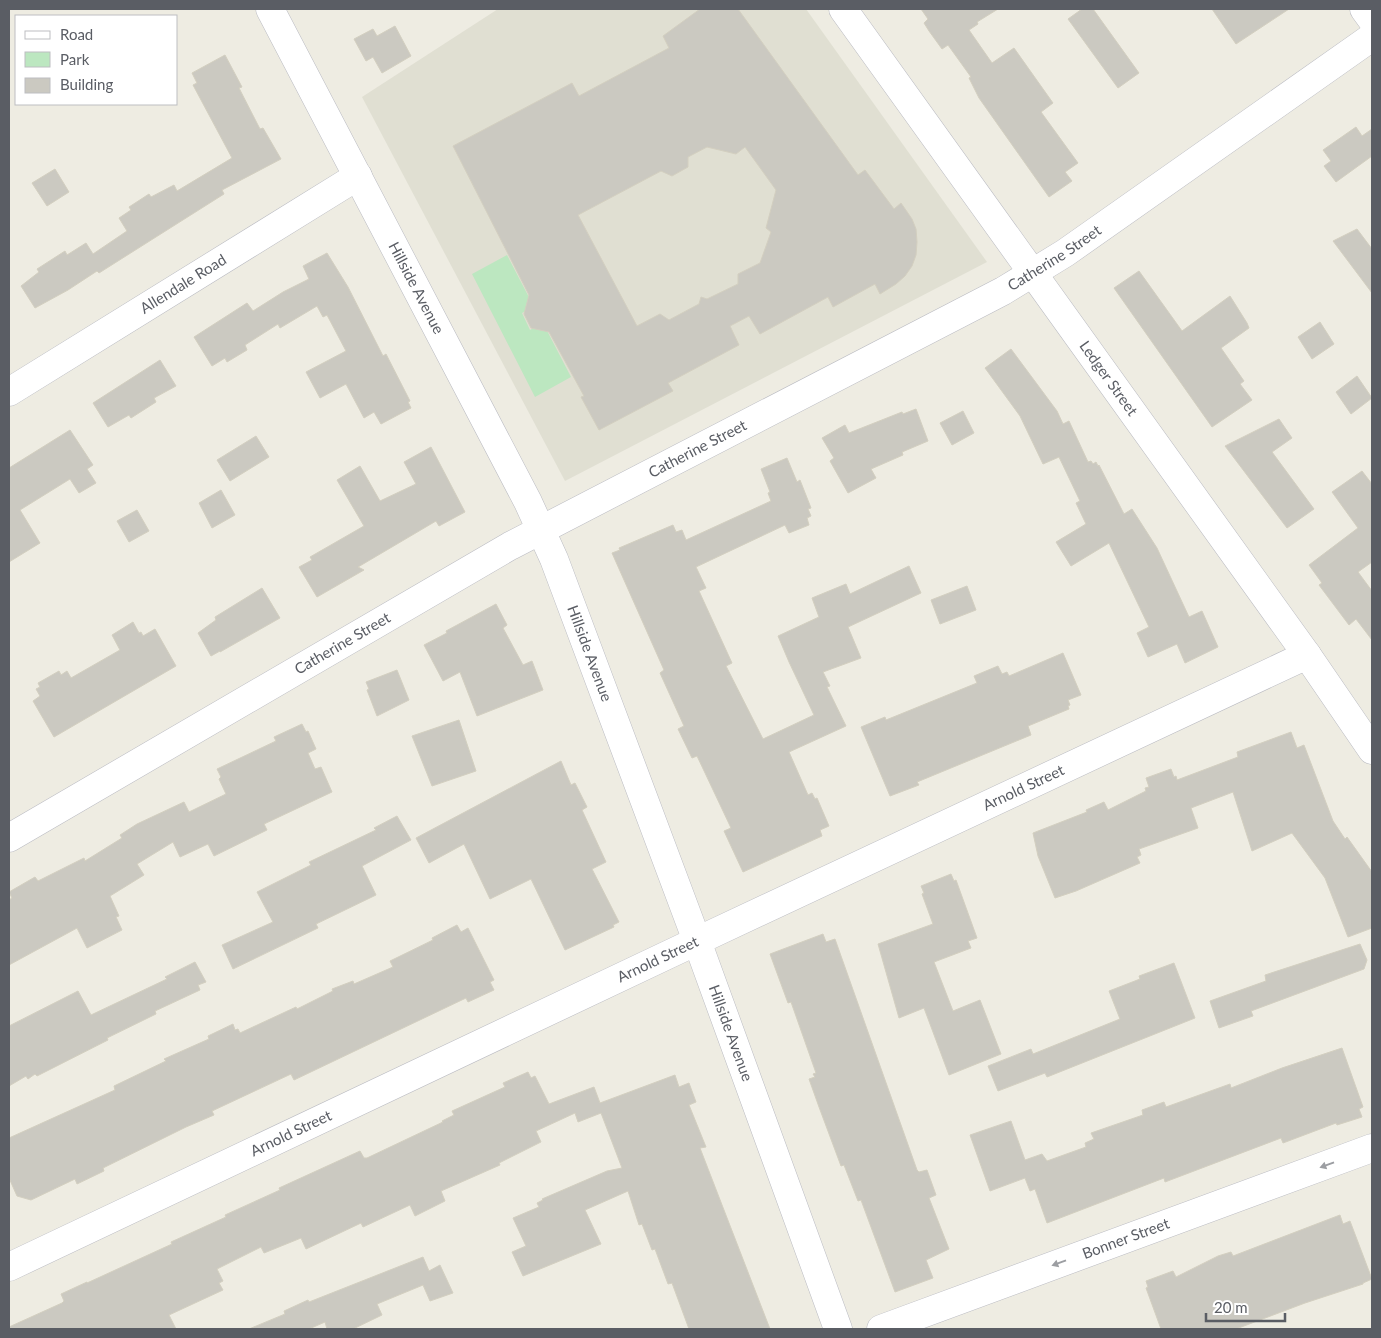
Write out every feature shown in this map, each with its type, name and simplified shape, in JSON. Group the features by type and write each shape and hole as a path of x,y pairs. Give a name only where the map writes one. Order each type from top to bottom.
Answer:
{"street":[{"name":"Hillside Avenue","path":"270,9 541,530 554,560 697,941 838,1329"},
{"name":"Ledger Street","path":"843,9 1307,655 1372,750"},
{"path":"1364,9 1372,20"},
{"name":"Catherine Street","path":"9,838 510,546 1033,274 1372,36"},
{"name":"Allendale Road","path":"9,392 358,176"},
{"name":"Arnold Street","path":"9,1267 1307,655"},
{"name":"Bonner Street","path":"881,1329 1372,1148"}],"shaded area":[{"path":"498,9 806,9 987,262 565,481 362,97"}],"green space":[{"path":"507,255 534,307 522,313 530,330 543,323 571,377 535,397 472,274"}],"building":[{"path":"700,9 738,9 858,175 865,170 894,209 901,203 912,219 916,229 916,255 912,266 905,276 880,294 875,284 833,307 828,297 760,334 749,316 730,326 739,345 668,383 673,391 599,430 581,397 584,396 549,332 531,328 524,314 529,295 453,146 572,83 579,96 669,48 663,36","holes":["707,147 736,154 745,147 776,190 766,228 771,232 760,263 738,274 738,284 707,299 701,297 699,304 669,320 660,314 637,326 578,215 661,171 672,176 688,167 688,157"]},
{"path":"921,9 998,9 977,22 978,24 969,30 992,63 1014,48 1053,103 1041,112 1078,163 1065,172 1072,181 1049,197 979,98 969,78 971,77 948,45 942,49 929,31 924,23 928,19"},
{"path":"1082,9 1093,9 1139,73 1118,88 1068,19"},
{"path":"1212,9 1289,9 1236,44"},
{"path":"395,26 411,56 382,73 373,57 366,61 354,39 373,29 377,36"},
{"path":"225,55 242,87 239,88 260,129 263,128 281,159 222,190 224,194 99,273 97,271 35,308 21,286 39,272 37,269 65,251 67,255 86,243 93,254 127,231 119,218 131,210 129,207 149,194 151,197 174,185 177,191 232,158 193,85 197,83 192,73"},
{"path":"1356,127 1362,136 1372,129 1372,156 1336,182 1324,166 1331,161 1323,150"},
{"path":"55,169 69,192 47,206 32,183"},
{"path":"1357,229 1372,249 1372,293 1333,241"},
{"path":"327,253 348,287 383,356 386,354 410,401 408,402 411,408 381,424 374,412 364,418 346,384 320,398 306,372 346,351 327,315 323,317 317,306 280,328 278,324 245,345 247,350 227,362 225,358 212,366 194,337 247,303 253,311 283,292 309,279 303,266"},
{"path":"1139,271 1182,331 1230,296 1247,323 1249,328 1221,348 1244,381 1240,384 1252,400 1212,427 1114,288"},
{"path":"1320,322 1334,344 1312,359 1298,337"},
{"path":"1011,349 1057,411 1063,424 1069,421 1088,462 1091,461 1093,464 1096,462 1099,465 1124,514 1132,509 1157,548 1189,617 1202,611 1218,647 1185,663 1177,644 1148,657 1137,633 1149,627 1109,543 1071,566 1056,542 1086,524 1076,503 1080,501 1059,457 1043,464 1020,416 985,368"},
{"path":"160,360 176,386 154,398 156,402 131,418 129,415 108,427 93,403"},
{"path":"1357,376 1372,398 1351,414 1336,392"},
{"path":"916,409 928,441 902,452 903,455 871,469 876,478 848,493 830,461 834,458 822,438 845,425 849,433 902,412 903,414"},
{"path":"963,411 974,433 952,445 940,423"},
{"path":"1279,419 1292,438 1272,452 1314,509 1287,528 1225,446"},
{"path":"70,430 93,465 87,469 96,483 79,493 70,479 20,510 40,543 9,562 9,468"},
{"path":"256,436 269,457 230,481 217,460"},
{"path":"431,447 465,512 439,526 436,521 358,567 364,570 317,597 299,567 312,560 310,557 364,526 337,480 360,466 380,501 416,484 404,462"},
{"path":"787,458 797,482 800,480 811,508 808,509 811,516 807,518 809,525 789,533 785,525 696,567 706,588 699,591 732,663 726,666 763,739 814,715 778,636 819,617 812,598 846,584 850,594 909,566 921,593 848,627 861,658 823,672 830,686 827,687 846,726 789,752 808,795 812,793 815,799 817,798 829,826 820,830 822,836 743,872 724,831 731,828 697,756 692,758 678,729 684,726 660,673 664,670 612,553 620,550 619,548 673,525 676,532 682,530 686,540 771,501 768,493 770,492 761,469"},
{"path":"1362,471 1372,484 1372,562 1358,572 1372,591 1372,640 1356,619 1349,625 1319,585 1322,583 1309,565 1358,528 1332,492"},
{"path":"221,490 235,515 212,528 199,503"},
{"path":"137,510 149,531 129,542 117,521"},
{"path":"967,586 976,610 940,624 931,600"},
{"path":"262,588 280,618 211,656 198,633 216,620 215,617"},
{"path":"496,604 507,625 503,628 523,665 532,661 543,690 477,716 460,672 443,681 424,645"},
{"path":"133,622 139,633 141,632 143,636 155,629 176,666 54,737 33,701 40,696 36,689 40,687 38,683 59,671 61,675 67,671 71,678 120,650 112,635"},
{"path":"1063,653 1081,695 1068,700 1069,709 1028,726 1031,735 917,782 919,785 890,796 861,727 885,717 886,720 977,683 974,676 998,666 1002,674 1007,672 1009,676"},
{"path":"397,670 409,700 377,716 367,690 369,689 366,682"},
{"path":"459,720 476,771 432,786 412,736"},
{"path":"302,724 306,732 308,731 316,749 308,753 315,769 321,767 332,792 264,824 267,830 214,856 208,844 180,857 173,842 137,864 144,875 110,896 119,916 116,917 122,930 87,948 77,928 9,965 9,900 12,898 9,892 35,877 38,881 84,858 85,861 122,838 120,835 137,824 184,802 189,812 226,794 219,779 221,777 217,769 276,741 274,737"},
{"path":"1291,732 1297,748 1304,745 1333,821 1372,872 1372,928 1348,937 1325,878 1292,833 1252,851 1233,792 1191,808 1198,828 1139,849 1141,855 1137,857 1140,863 1076,891 1055,898 1038,856 1033,833 1087,812 1086,810 1104,802 1108,810 1146,791 1145,788 1149,787 1146,778 1171,769 1177,780 1238,757 1237,752"},
{"path":"561,761 571,785 575,783 587,807 582,810 606,862 592,869 619,922 613,925 614,927 565,950 531,879 490,899 464,844 429,863 416,838"},
{"path":"397,816 411,840 362,866 376,895 316,924 318,928 233,969 222,945 273,922 257,892 311,865 309,862 376,830 374,828"},
{"path":"951,874 954,881 956,880 977,938 968,941 971,948 934,962 953,1011 980,1000 1001,1054 949,1075 924,1008 899,1018 878,944 933,924 921,886"},
{"path":"457,925 461,932 468,928 494,980 490,982 494,990 468,1002 466,998 294,1080 291,1074 212,1111 214,1115 103,1168 104,1171 77,1184 75,1179 31,1200 17,1196 9,1178 9,1138 115,1090 114,1086 166,1061 164,1059 209,1039 208,1036 233,1024 235,1030 238,1029 240,1033 296,1007 297,1009 333,991 332,989 353,981 354,984 393,967 390,961 433,940 432,938"},
{"path":"823,934 826,942 835,939 917,1170 919,1172 927,1170 936,1195 929,1198 949,1249 926,1260 933,1278 895,1292 861,1200 858,1201 844,1165 841,1166 819,1107 809,1079 815,1077 813,1074 816,1073 791,1002 788,1003 770,954"},
{"path":"1360,944 1367,960 1364,969 1251,1011 1253,1016 1219,1028 1210,1001 1266,981 1265,975"},
{"path":"195,962 206,982 198,985 200,990 155,1011 156,1014 37,1076 35,1074 28,1079 26,1076 9,1086 9,1026 78,991 91,1015 167,979 165,977"},
{"path":"1174,963 1195,1018 1047,1077 1045,1073 998,1091 988,1066 1031,1049 1033,1054 1120,1019 1109,991 1140,979 1139,976"},
{"path":"1342,1048 1363,1107 1359,1109 1362,1117 1337,1125 1336,1123 1283,1143 1281,1138 1165,1182 1164,1178 1047,1223 1035,1189 1030,1191 1025,1178 990,1191 970,1135 1011,1121 1025,1160 1042,1154 1047,1161 1086,1147 1085,1143 1094,1139 1091,1133 1143,1115 1142,1110 1164,1102 1166,1107 1230,1084 1231,1088 1282,1068"},
{"path":"528,1072 531,1078 535,1076 549,1104 594,1087 600,1103 675,1075 679,1087 689,1083 696,1102 689,1105 706,1147 700,1148 770,1329 689,1329 672,1283 668,1284 655,1249 652,1250 642,1224 639,1225 628,1191 585,1210 601,1244 523,1276 512,1252 526,1246 513,1218 539,1207 537,1203 542,1199 607,1171 622,1168 601,1113 578,1122 575,1113 536,1131 541,1142 499,1163 500,1165 441,1191 445,1201 415,1216 410,1205 363,1227 361,1223 306,1249 301,1238 264,1253 261,1247 217,1269 223,1281 219,1283 223,1290 169,1315 176,1329 9,1329 9,1327 62,1303 64,1301 61,1294 172,1244 171,1242 280,1190 279,1188 360,1151 364,1158 367,1158 443,1122 454,1115 452,1111 505,1087 503,1083"},
{"path":"1340,1215 1343,1224 1350,1221 1372,1279 1363,1284 1236,1329 1161,1329 1146,1288 1148,1287 1146,1281 1173,1271 1176,1277 1218,1256 1231,1252 1233,1256"},
{"path":"423,1257 429,1271 440,1265 453,1293 430,1301 423,1285 377,1304 382,1315 353,1329 327,1329 325,1322 309,1329 249,1329 285,1314 284,1311 308,1300 309,1302"}]}
